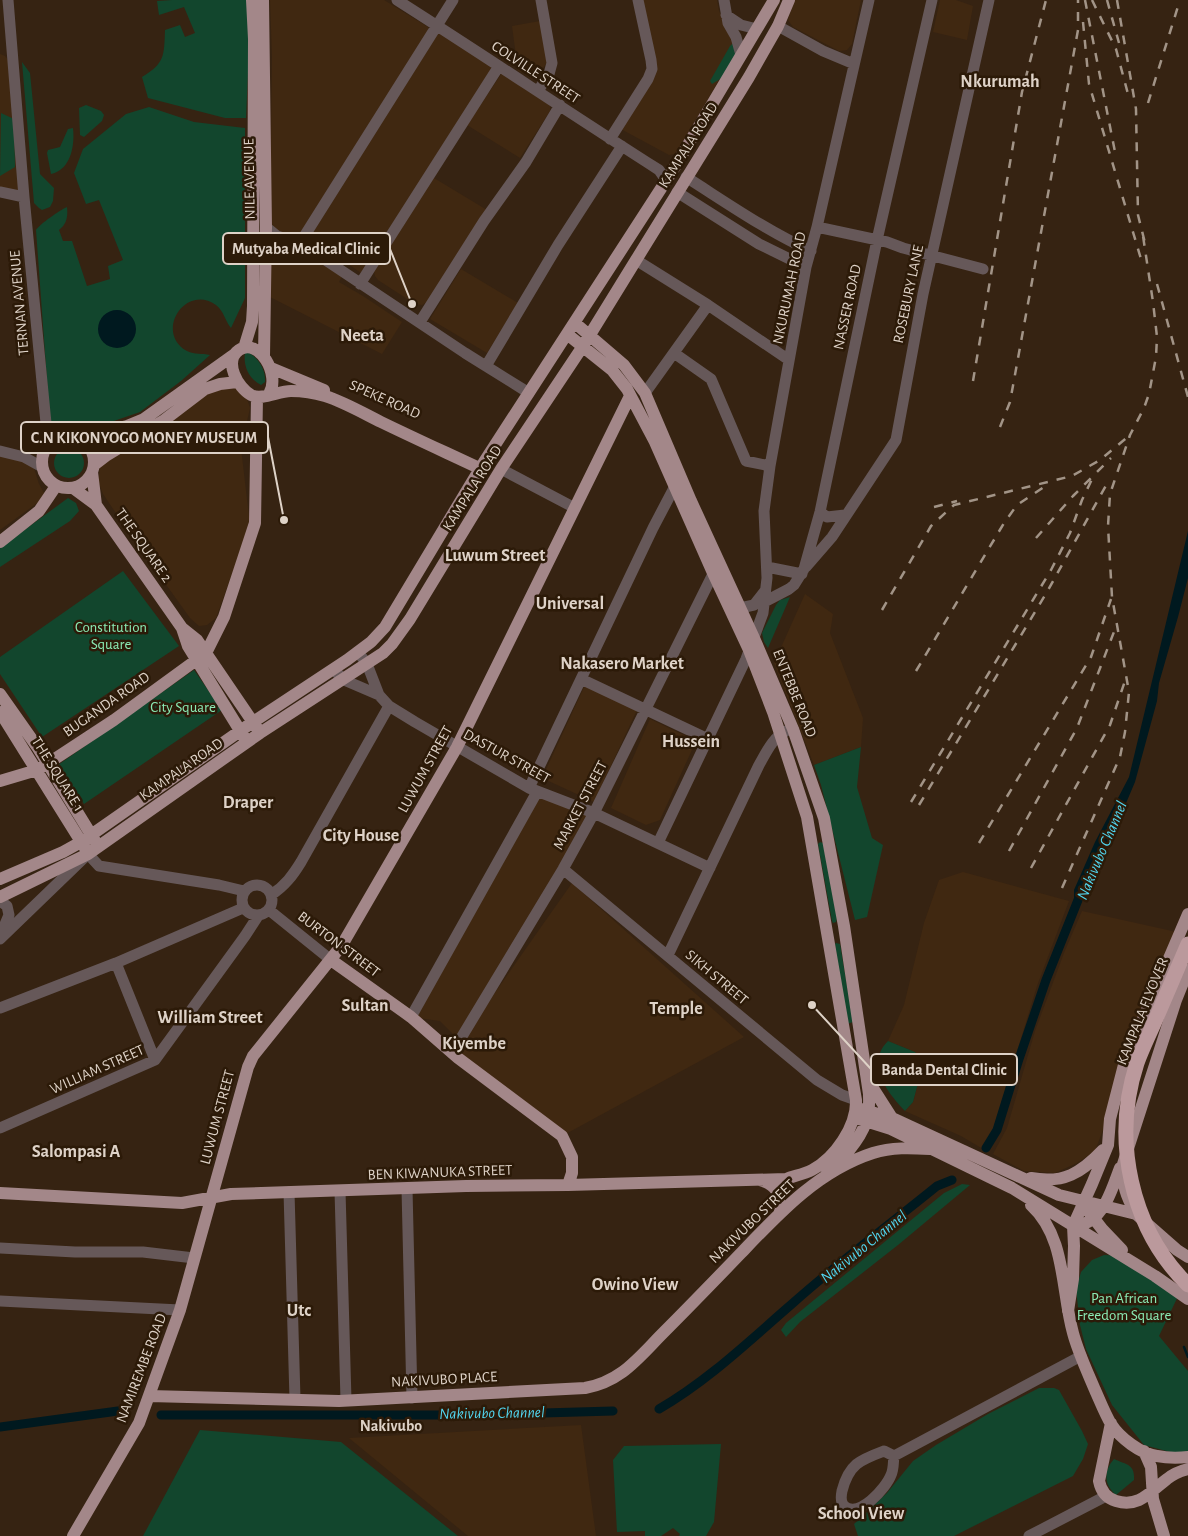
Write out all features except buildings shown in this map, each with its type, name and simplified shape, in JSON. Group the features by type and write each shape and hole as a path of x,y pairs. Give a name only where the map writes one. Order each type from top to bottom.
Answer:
{"highway":[{"name":"KAMPALA FLYOVER","path":"1188,944 1138,1062 1127,1106 1125,1130 1131,1182 1139,1209 1164,1258 1188,1285"}],"main road":[{"name":"NILE AVENUE","path":"239,351 252,322 254,306 254,57 252,0"},
{"name":"NILE AVENUE","path":"263,0 268,363"},
{"name":"KAMPALA ROAD","path":"0,879 63,852 86,838 253,722 333,670 371,642 385,627 482,466 575,323 774,0"},
{"name":"KAMPALA ROAD","path":"0,897 94,850 260,733 383,653 400,634 502,469 583,346 739,94 778,26 789,0"},
{"name":"ENTEBBE ROAD","path":"575,323 624,365 646,393 692,502 716,568 740,608 804,810 810,835 860,1111"},
{"name":"ENTEBBE ROAD","path":"567,334 616,375 627,389 655,442 793,729 818,799 827,832 844,926 858,1032 867,1077 860,1111"},
{"path":"237,382 214,385 205,389 162,421 107,455 93,468 84,482 73,488 67,489 56,486 46,476 44,456 53,441 61,437 76,437 127,426 144,419 239,351 255,350 268,363 273,385 263,396 246,391 237,382 233,368 239,351"},
{"name":"SPEKE ROAD","path":"268,363 361,405 482,466"},
{"name":"SPEKE ROAD","path":"263,396 291,391 325,396 482,466"},
{"name":"BUGANDA ROAD","path":"0,781 42,767 114,720 201,656 224,617 255,523 263,396"},
{"name":"LUWUM STREET","path":"210,1199 248,1066 331,960 352,928 457,746 630,396"},
{"path":"76,437 82,440 92,451 96,505"},
{"path":"0,542 39,512 56,486"},
{"name":"THE SQUARE 2","path":"73,488 96,505 182,628 197,640 201,656 247,743"},
{"name":"THE SQUARE 2","path":"201,656 260,733"},
{"name":"THE SQUARE 1","path":"0,694 38,748 42,767"},
{"name":"THE SQUARE 1","path":"0,712 42,767 94,850"},
{"path":"810,835 827,832"},
{"path":"1068,1310 1073,1279 1074,1246 1072,1226 1108,1145 1110,1120 1125,1061 1188,914"},
{"path":"827,932 844,926"},
{"name":"BURTON STREET","path":"331,960 411,1017 452,1053 562,1136 572,1158 572,1174 568,1185"},
{"path":"1072,1226 1087,1223 1093,1218 1110,1194 1188,970"},
{"path":"867,1077 892,1118"},
{"path":"860,1111 892,1118 1060,1195 1136,1214"},
{"path":"860,1111 892,1130 1012,1188 1188,1299"},
{"path":"826,1176 850,1149 860,1111"},
{"name":"BEN KIWANUKA STREET","path":"0,1192 182,1203 231,1194 466,1186 786,1179 812,1170 835,1151 860,1111"},
{"path":"1012,1173 1045,1180 1058,1180 1083,1169 1108,1145"},
{"path":"826,1176 845,1164 874,1153 896,1148 930,1149"},
{"path":"1126,1152 1122,1183 1136,1214 1177,1250 1188,1256"},
{"name":"NAKIVUBO STREET","path":"703,1292 780,1212 826,1176"},
{"path":"760,1180 771,1184 776,1190 780,1212"},
{"path":"1012,1188 1039,1213 1050,1232 1061,1266 1073,1333 1081,1356 1111,1423 1121,1435 1144,1451 1157,1456 1188,1457"},
{"name":"NAMIREMBE ROAD","path":"73,1536 139,1424 180,1310 210,1199"},
{"path":"1084,1201 1093,1218 1111,1240 1140,1267"},
{"name":"NAKIVUBO PLACE","path":"149,1396 346,1400 585,1388 599,1385 624,1373 703,1292"},
{"path":"1111,1423 1099,1481 1100,1489 1106,1496 1122,1503 1142,1508 1158,1519"},
{"path":"1144,1451 1151,1467 1152,1493 1164,1536"},
{"path":"1122,1503 1136,1502 1152,1493 1167,1479 1188,1469"}],"street":[{"name":"TERNAN AVENUE","path":"8,0 6,46 24,196 46,424 44,456"},
{"name":"COLVILLE STREET","path":"397,0 610,139 666,173"},
{"path":"266,257 273,249 296,242 453,0"},
{"path":"538,91 549,74 552,63 541,0"},
{"path":"610,139 648,79 652,69 638,0"},
{"path":"724,0 730,28 736,37 741,55"},
{"name":"NKURUMAH ROAD","path":"658,843 752,644 766,593 767,567 764,511 770,466 806,267 817,227 869,0"},
{"name":"NASSER ROAD","path":"803,571 820,512 930,0"},
{"name":"ROSEBURY LANE","path":"803,571 832,536 896,440 905,382 931,255 989,0"},
{"path":"726,15 741,25 757,29"},
{"path":"778,26 823,51 854,64"},
{"path":"360,284 499,66"},
{"path":"420,322 484,221 526,162 560,105"},
{"path":"486,366 558,245 622,146"},
{"path":"686,177 780,236 811,251"},
{"path":"0,192 24,196"},
{"path":"677,192 776,253 806,267"},
{"path":"746,235 755,221"},
{"path":"266,227 272,232 296,242 529,393"},
{"path":"817,227 887,242 983,269"},
{"path":"636,260 708,305 789,360"},
{"path":"646,393 708,305"},
{"path":"674,353 711,379 746,461 770,466"},
{"path":"46,424 61,437"},
{"path":"0,451 24,458 44,456"},
{"path":"502,469 574,508"},
{"path":"411,1017 533,790 581,679 675,486"},
{"path":"820,512 827,517 845,515"},
{"path":"767,567 803,571"},
{"name":"MARKET STREET","path":"452,1053 563,869 594,813 716,568"},
{"path":"740,608 754,604 766,593 789,589 803,571"},
{"name":"DASTUR STREET","path":"358,652 367,664 379,694 389,706 533,790 594,813 710,868"},
{"name":"DASTUR STREET","path":"333,670 344,680 379,694"},
{"path":"581,679 708,739"},
{"path":"271,895 290,878 301,862 389,706"},
{"path":"668,956 759,765 772,743 780,734 793,729"},
{"path":"0,938 94,850 99,866 219,885 244,892"},
{"name":"SIKH STREET","path":"563,869 817,1080 842,1095 860,1111"},
{"path":"261,885 271,895 272,903 269,910 258,916 249,914 243,908 241,900 244,892 252,886 261,885"},
{"path":"0,901 7,906 9,911 0,938"},
{"path":"0,1008 116,962 243,908"},
{"name":"BURTON STREET","path":"269,910 331,960"},
{"name":"WILLIAM STREET","path":"0,1128 155,1060 258,916"},
{"path":"116,962 155,1060"},
{"path":"407,1189 412,1398"},
{"path":"340,1191 346,1400"},
{"path":"289,1192 295,1399"},
{"path":"0,1248 75,1252 143,1252 194,1258"},
{"path":"0,1301 180,1310"},
{"path":"894,1456 1081,1356"},
{"path":"884,1451 894,1456 893,1471 890,1477 872,1500 860,1508 849,1508 842,1504 841,1496 844,1483 853,1466 861,1460 884,1451"},
{"path":"1029,1536 1106,1496"}],"shaded area":[{"path":"270,0 384,0 428,27 428,32 300,233 285,236 270,227 272,57"},
{"path":"643,0 717,0 719,11 725,23 740,45 675,154 669,155 619,128 655,74"},
{"path":"794,0 861,0 852,44 847,50 839,51 793,27 788,20"},
{"path":"940,0 956,0 973,6 967,40 933,32"},
{"path":"540,21 547,62 543,68 535,73 518,71 512,26"},
{"path":"439,32 493,67 361,273 310,237"},
{"path":"0,54 5,56 10,62 20,196 0,191"},
{"path":"502,73 547,101 550,106 550,111 520,158 467,125"},
{"path":"434,178 487,210 430,300 422,305 415,304 378,280 374,271"},
{"path":"295,245 342,276 339,282 402,322 382,354 270,297 269,263 273,255"},
{"path":"461,269 518,303 487,353 430,319"},
{"path":"227,385 239,389 247,399 250,408 241,448 250,525 216,618 207,625 199,626 190,618 132,537 103,494 98,481 100,466 209,391"},
{"path":"0,453 32,462 44,493 40,501 0,530"},
{"path":"805,594 833,614 830,633 863,718 861,747 814,765 774,663"},
{"path":"585,685 637,710 594,802 542,778"},
{"path":"650,719 696,741 660,820 646,825 611,808"},
{"path":"535,796 593,815 461,1041 572,883 744,1037 562,1136 452,1053 460,1041 440,1021 411,1017"},
{"path":"963,872 1069,901 1037,986 994,1127 983,1149 961,1136 905,1111 913,1102 924,1061 915,1052 888,1041 904,1005 924,923 939,880"},
{"path":"1082,911 1181,933 1138,1037 1095,1151 1077,1163 1055,1173 1024,1171 993,1154 1007,1128 1035,1031"},
{"path":"581,1425 596,1536 468,1536 349,1438"}],"green space":[{"path":"249,0 250,27 246,118 225,118 148,98 142,77 150,72 162,58 165,30 180,25 185,37 195,33 184,7 159,15 157,1"},
{"path":"733,43 740,45 725,76 712,84 710,81"},
{"path":"22,62 30,73 40,174 54,188 53,201 50,207 42,210 34,203"},
{"path":"86,105 101,111 104,115 102,121 84,137 80,135 79,108"},
{"path":"149,107 194,122 245,128 245,298 231,328 216,305 204,300 194,300 184,305 174,323 173,333 178,343 187,351 210,355 181,381 140,412 105,424 62,429 50,421 36,230 50,217 67,207 66,220 59,230 63,241 72,241 87,286 110,279 108,266 123,260 99,200 86,204 74,173 83,149 126,114"},
{"path":"1,113 14,119 15,167 0,176"},
{"path":"73,128 70,156 63,168 51,174 48,150 60,147 68,129"},
{"path":"248,352 255,357 263,368 265,382 261,385 250,376 246,367 245,353"},
{"path":"158,419 98,456 95,443 92,440"},
{"path":"69,448 80,452 84,463 80,474 69,478 58,474 54,463 58,452"},
{"path":"68,498 76,503 79,511 70,521 0,567 0,548"},
{"name":"Constitution Square","path":"123,571 179,646 42,737 0,674 0,657"},
{"path":"790,597 768,648 762,633 776,605 780,600"},
{"name":"City Square","path":"194,670 222,710 84,804 58,765"},
{"path":"861,747 857,787 872,838 883,845 867,917 855,920 821,785 814,765"},
{"path":"820,842 823,843 837,918 836,922 833,923 818,844"},
{"path":"835,944 840,944 853,1022 847,1024"},
{"path":"888,1041 915,1052 924,1061 913,1102 905,1111 881,1078 878,1059 881,1050"},
{"path":"962,1184 970,1185 898,1245 800,1322 786,1337 781,1330 786,1323 944,1193"},
{"name":"Pan African Freedom Square","path":"1104,1255 1126,1256 1182,1288 1159,1336 1188,1371 1188,1452 1170,1452 1144,1445 1112,1405 1086,1349 1080,1325 1076,1289 1081,1272 1092,1260"},
{"path":"1039,1388 1059,1390 1088,1444 1083,1459 1073,1476 954,1536 858,1536 854,1524 887,1493 913,1461 988,1414"},
{"path":"200,1430 341,1442 458,1536 143,1536"},
{"path":"721,1444 714,1522 706,1536 679,1536 680,1534 673,1528 661,1536 645,1536 645,1531 617,1532 613,1460 624,1446"},
{"path":"1114,1459 1132,1468 1134,1475 1134,1480 1116,1495 1109,1487 1106,1478 1108,1468"}],"water":[{"path":"117,310 124,311 130,316 135,322 135,336 130,342 124,347 117,348 110,347 104,342 99,336 98,329 99,322 104,316 110,311"},
{"path":"1188,531 1188,578 1159,683 1157,701 1135,782 1087,895 1074,910 1074,890 1095,842 1129,777"}],"waterway":[{"name":"Nakivubo Channel","path":"986,1148 997,1130 1046,980 1078,900"},
{"name":"Nakivubo Channel","path":"659,1409 712,1372 828,1273 937,1186 952,1180"},
{"path":"1184,1347 1188,1357"},
{"name":"Nakivubo Channel","path":"0,1427 118,1411"},
{"name":"Nakivubo Channel","path":"161,1415 473,1415 613,1411"}],"railway":[{"path":"973,381 1022,92 1046,0"},
{"path":"1000,427 1010,402 1078,30 1078,0"},
{"path":"1085,0 1116,157"},
{"path":"1092,0 1116,49 1128,94"},
{"path":"1107,0 1119,43"},
{"path":"1117,0 1136,109 1138,215 1145,243"},
{"path":"1148,103 1180,0"},
{"path":"1083,22 1089,84 1141,259"},
{"path":"1062,888 1120,757 1125,732 1129,692 1112,597 1108,526 1110,494 1130,435 1149,394 1156,357 1157,337 1143,236"},
{"path":"1157,284 1188,397"},
{"path":"882,610 931,526 954,505 1072,476 1100,460 1130,435"},
{"path":"1036,538 1073,496 1111,458"},
{"path":"911,802 1051,570 1070,533 1082,500 1094,475"},
{"path":"919,805 1047,592 1109,480"},
{"path":"916,671 1004,523 1017,505 1047,485"},
{"path":"934,507 957,501"},
{"path":"979,843 1091,657 1111,599"},
{"path":"1009,851 1077,728 1117,624"},
{"path":"1031,868 1110,725 1126,678"}],"place":[{"name":"Mutyaba Medical Clinic","path":"412,304"},
{"name":"C.N KIKONYOGO MONEY MUSEUM","path":"284,520"},
{"name":"Banda Dental Clinic","path":"812,1005"}],"district":[{"name":"Nkurumah","path":"1000,81"},
{"name":"Neeta","path":"362,335"},
{"name":"Luwum Street","path":"495,555"},
{"name":"Universal","path":"570,603"},
{"name":"Nakasero Market","path":"622,663"},
{"name":"Hussein","path":"691,741"},
{"name":"Draper","path":"248,802"},
{"name":"City House","path":"361,835"},
{"name":"Sultan","path":"365,1005"},
{"name":"Temple","path":"676,1008"},
{"name":"William Street","path":"210,1017"},
{"name":"Kiyembe","path":"474,1043"},
{"name":"Salompasi A","path":"76,1151"},
{"name":"Owino View","path":"635,1284"},
{"name":"Utc","path":"299,1310"},
{"name":"Nakivubo","path":"391,1425"},
{"name":"School View","path":"861,1513"}]}
